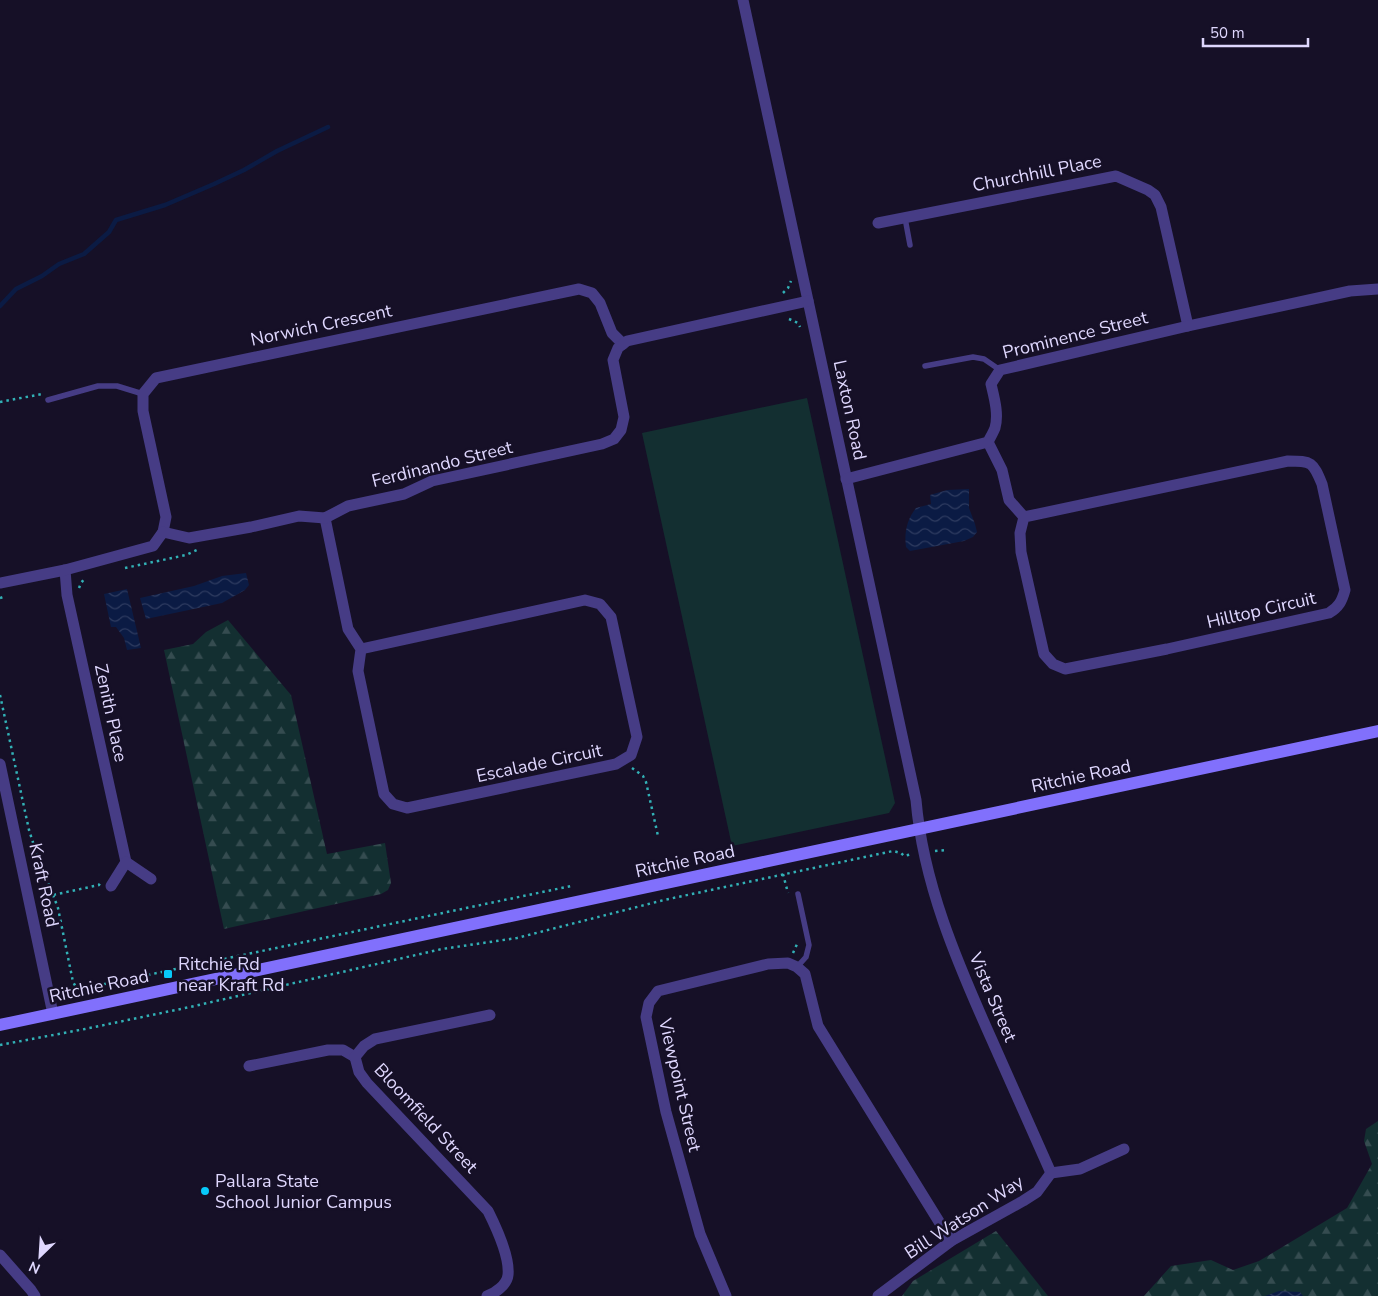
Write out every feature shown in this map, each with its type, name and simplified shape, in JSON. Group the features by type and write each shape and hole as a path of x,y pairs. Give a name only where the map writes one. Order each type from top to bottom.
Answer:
{"street":[{"name":"Laxton Road","path":"744,0 916,800 918,829"},
{"name":"Churchhill Place","path":"878,223 1116,176 1148,190 1155,195 1161,207 1188,326"},
{"name":"Norwich Crescent","path":"143,394 156,378 579,288 592,293 600,303 612,333 623,344"},
{"name":"Prominence Street","path":"988,442 995,426 996,416 991,384 1000,370 1188,326 1350,291 1378,289"},
{"path":"623,344 627,341 808,301"},
{"name":"Ferdinando Street","path":"325,518 348,506 404,494 432,481 602,444 614,439 621,430 624,417 613,360 618,348 623,344"},
{"path":"0,583 65,570 153,546 163,532 166,517 143,411 143,394"},
{"path":"846,479 988,442 1002,470 1009,500 1024,517"},
{"name":"Hilltop Circuit","path":"1288,461 1305,461 1316,468 1322,484 1345,590 1343,599 1338,607 1329,613 1167,649 1065,668 1053,664 1044,654 1021,552 1020,533 1024,517 1288,461"},
{"path":"163,532 189,538 299,516 325,518 348,629 361,649"},
{"name":"Zenith Place","path":"65,570 67,595 126,862"},
{"name":"Escalade Circuit","path":"585,600 600,604 611,617 638,737 631,755 616,764 407,808 395,805 384,794 358,671 361,649 585,600"},
{"name":"Ritchie Road","path":"0,1026 1378,730"},
{"name":"Kraft Road","path":"0,764 53,1014"},
{"name":"Vista Street","path":"918,829 940,913 974,998 1051,1173"},
{"path":"106,884 126,862 151,879"},
{"name":"Viewpoint Street","path":"726,1296 698,1225 666,1112 646,1017 649,1003 658,991 768,964 792,965"},
{"path":"792,965 804,974 818,1026 951,1241"},
{"name":"Bloomfield Street","path":"487,1296 497,1292 508,1277 507,1261 496,1226 488,1211 367,1083 359,1072 355,1057 364,1046 376,1039 490,1015"},
{"path":"249,1066 328,1050 343,1050 355,1057"},
{"path":"1051,1173 1080,1168 1124,1149"},
{"name":"Bill Watson Way","path":"878,1296 951,1241 1030,1197 1037,1192 1051,1173"},
{"path":"0,1255 35,1296"}],"lane":[{"path":"905,218 910,245"},
{"path":"925,366 973,357 984,359 1000,370"},
{"path":"48,400 98,386 117,386 143,394"},
{"path":"792,965 806,957 809,945 798,894"}],"path":[{"path":"776,295 783,293 788,288 791,281 790,275"},
{"path":"785,319 791,319 798,323 803,331"},
{"path":"0,402 42,393 48,400"},
{"path":"120,569 186,555 202,548"},
{"path":"78,592 85,578 92,575"},
{"path":"0,695 29,830 58,908 74,982 76,987 81,989 571,886"},
{"path":"632,768 643,776 646,782 658,836"},
{"path":"0,1045 190,1007 442,949 517,938 664,900 893,851 904,856 946,850"},
{"path":"783,874 789,899"},
{"path":"53,894 106,884"},
{"path":"792,965 799,941"}],"green space":[{"path":"807,398 895,803 889,813 732,846 642,433"},
{"path":"228,620 291,695 327,854 385,843 391,883 388,890 381,894 224,929 164,650 193,644 206,632"},
{"path":"1378,1121 1378,1296 1144,1296 1171,1266 1211,1260 1233,1270 1259,1261 1347,1208 1372,1164 1364,1141 1366,1129"},
{"path":"996,1231 1048,1296 902,1296 913,1281"}],"water":[{"path":"969,489 969,508 977,532 973,537 964,541 910,551 906,547 905,537 908,521 916,508 931,504 930,495 947,490"},
{"path":"246,573 249,585 245,590 222,603 146,619 140,598 194,586 222,576"},
{"path":"127,589 141,648 127,650 124,638 116,627 111,627 104,594"},
{"path":"1279,1291 1300,1292 1303,1296 1265,1296"}],"waterway":[{"path":"0,306 16,289 42,276 59,264 84,254 109,232 116,220 165,205 214,184 328,127"}],"place":[{"name":"Ritchie Rd near Kraft Rd","path":"168,974"},
{"name":"Pallara State School Junior Campus","path":"205,1191"}]}
